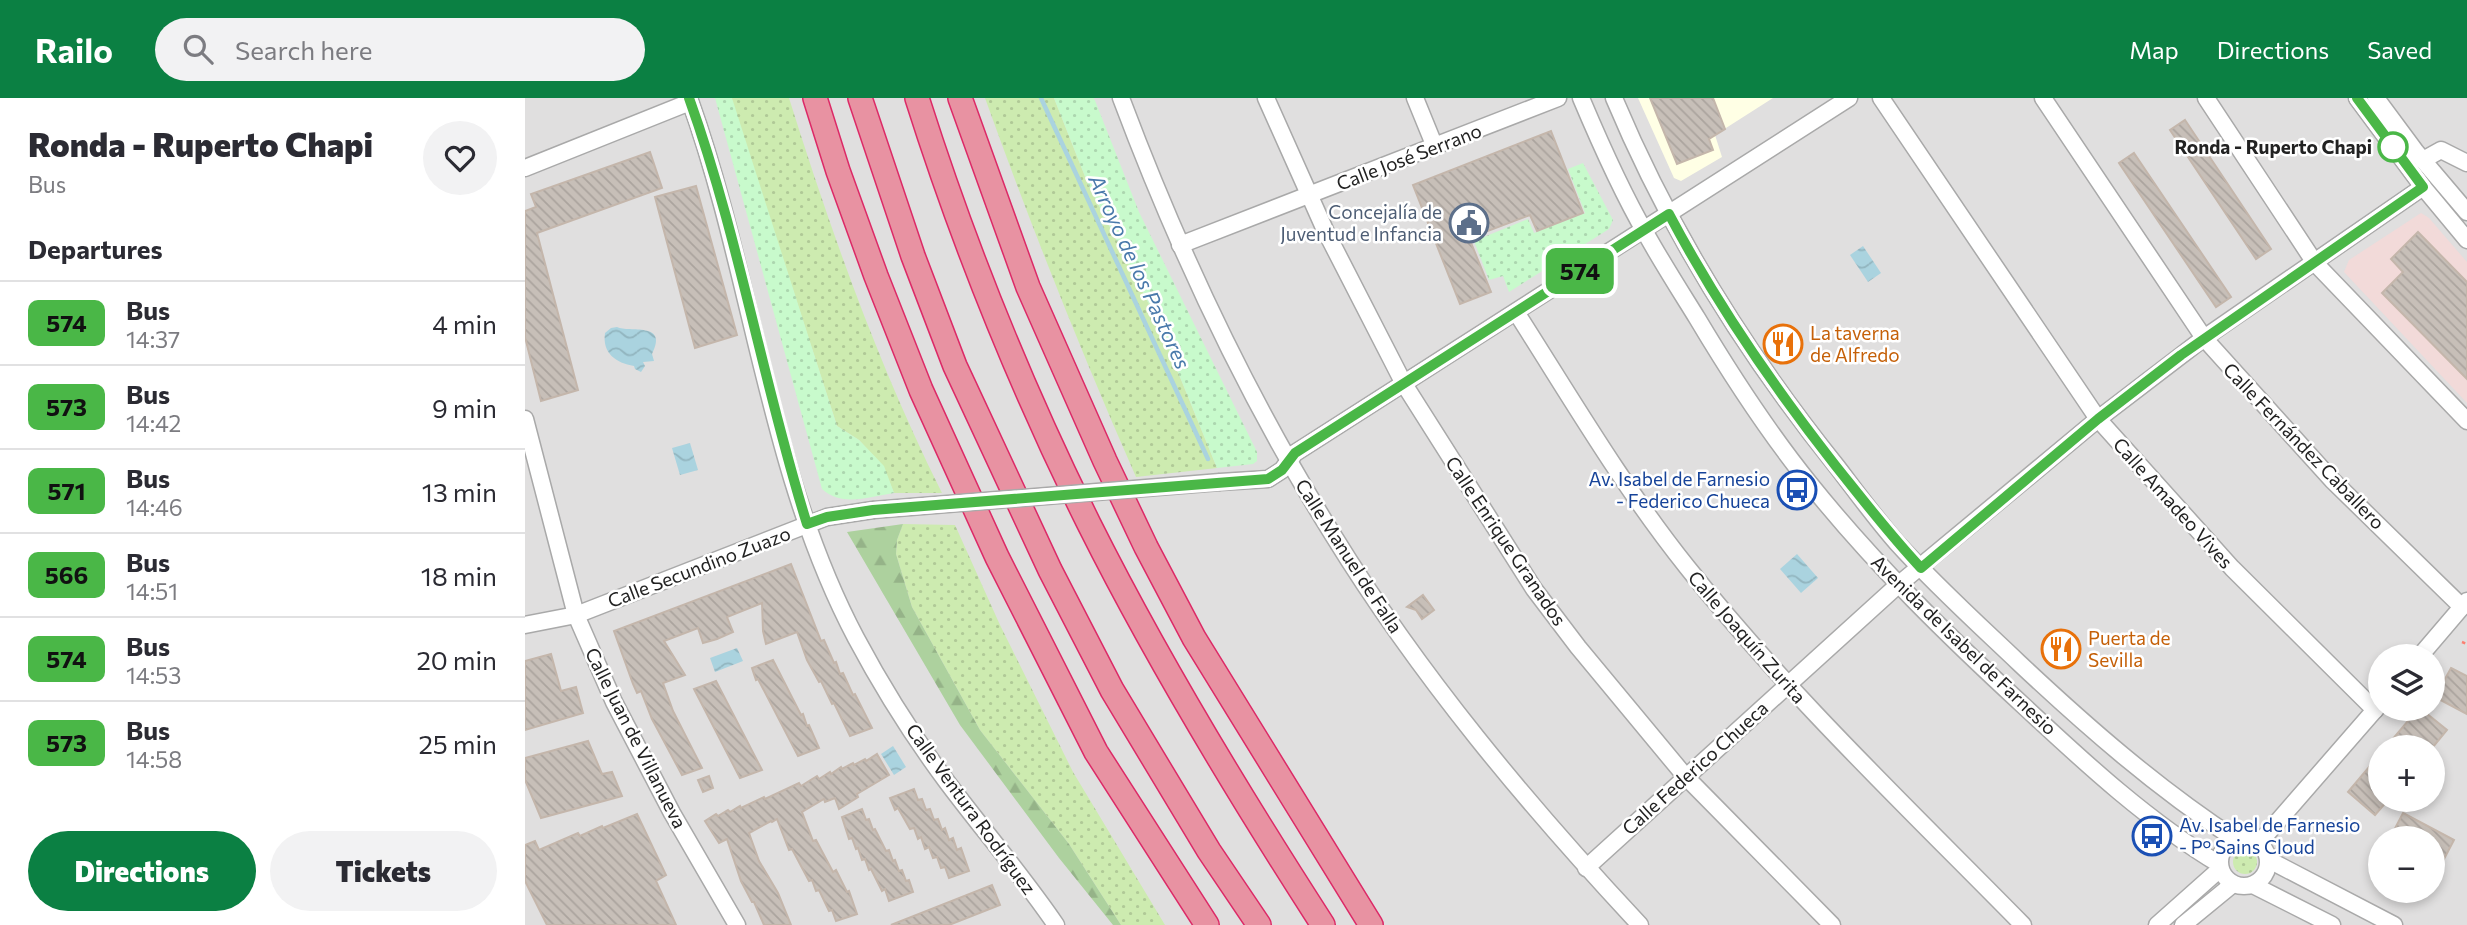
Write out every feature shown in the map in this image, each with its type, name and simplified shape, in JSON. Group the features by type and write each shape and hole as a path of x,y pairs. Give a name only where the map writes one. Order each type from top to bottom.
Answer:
{"highway":[{"path":"815,98 876,276 921,390 997,557 1096,752 1116,799 1190,925"},
{"path":"860,98 913,256 955,366 1050,570 1112,690 1209,851 1259,925"},
{"path":"917,98 994,312 1089,523 1167,669 1258,825 1323,925"},
{"path":"960,98 1028,287 1140,535 1194,638 1352,897 1374,925"},
{"path":"1096,752 1207,925"}],"street":[{"name":"Calle Manuel de Falla","path":"1121,98 1180,246 1227,348 1333,536 1452,707 1541,816 1640,925"},
{"name":"Calle Enrique Granados","path":"1266,98 1309,196 1404,384 1534,589 1578,647 1685,776 1832,925"},
{"path":"1415,98 1435,147"},
{"name":"Calle José Serrano","path":"1180,246 1558,98"},
{"name":"Avenida de Isabel de Farnesio","path":"1581,98 1597,137 1644,230 1759,415 1809,483 1898,585 1975,661 2054,734 2161,825 2220,867"},
{"name":"Avenida de Isabel de Farnesio","path":"1614,98 1650,179 1707,282 1782,398 1895,540 1944,592 2072,712 2194,812 2235,839"},
{"name":"Calle Secundino Zuazo","path":"525,625 576,615 827,517 873,510 1268,479 1282,470 1295,453 1849,98"},
{"name":"Calle Amadeo Vives","path":"1881,98 2098,419 2232,568 2368,698"},
{"name":"Calle Fernández Caballero","path":"2043,98 2204,338 2229,369 2332,480 2465,604"},
{"path":"2206,98 2315,262 2467,421"},
{"path":"2357,98 2423,187 2467,240"},
{"path":"2376,98 2467,212"},
{"path":"525,168 689,100"},
{"name":"Calle Ventura Rodríguez","path":"689,100 737,257 783,443 807,524 856,638 945,779 1056,925"},
{"path":"2423,160 2441,150 2467,163"},
{"name":"Calle Federico Chueca","path":"1586,868 1898,585 2098,419 2204,338 2423,187"},
{"name":"Calle Joaquín Zurita","path":"1516,312 1644,510 1685,565 1787,685 2023,925"},
{"name":"Calle Juan de Villanueva","path":"525,419 576,615 620,714 673,816 737,925"},
{"path":"2430,644 2465,604"},
{"path":"2259,843 2368,717"},
{"path":"2158,925 2220,867 2223,849 2235,839 2252,839 2259,843 2269,860 2265,875 2253,884 2243,887 2227,880 2220,867"},
{"path":"2269,860 2394,925"},
{"path":"2183,925 2233,884"},
{"path":"2253,884 2332,925"}],"path":[{"path":"2462,642 2467,644"}],"shaded area":[{"path":"525,98 2467,98 2467,925 525,925"},
{"path":"1638,98 1773,98 1715,135 1722,157 1681,181 1674,178"},
{"path":"2421,213 2429,218 2467,262 2467,403 2344,272 2349,260"}],"green space":[{"path":"715,98 732,98 837,426 859,440 884,466 894,493 847,499 830,495 822,489"},
{"path":"731,98 789,98 858,299 897,397 942,493 894,493 883,466 859,440 837,426"},
{"path":"985,98 1054,98 1088,184 1156,318 1217,468 1136,477 1057,289"},
{"path":"1054,98 1094,98 1139,212 1257,452 1257,461 1253,464 1217,468 1156,318 1088,184"},
{"path":"1583,163 1613,220 1609,229 1509,292 1503,276 1489,280 1474,241 1528,219 1534,233 1585,213 1568,169"},
{"path":"903,524 955,525 1000,625 1073,772 1165,925 1121,925 1069,844 980,730 912,607 896,554 897,540"},
{"path":"903,524 897,540 896,554 912,607 980,730 1069,844 1121,925 1113,925 1059,858 960,725 847,532"},
{"path":"2245,850 2253,854 2257,862 2253,870 2245,874 2237,870 2233,862 2237,854"}],"water":[{"path":"1863,246 1881,273 1868,282 1850,255"},
{"path":"617,327 645,330 655,337 656,344 652,354 654,361 643,362 645,366 641,372 634,366 616,360 608,351 605,333"},
{"path":"690,443 698,470 680,475 672,448"},
{"path":"1797,554 1818,578 1801,593 1780,569"},
{"path":"737,648 743,661 715,672 710,658"},
{"path":"893,746 906,767 894,775 881,754"}],"building":[{"path":"1650,98 1713,98 1725,129 1709,139 1713,150 1677,164"},
{"path":"2185,120 2271,249 2256,259 2170,130"},
{"name":"Concejalía de Juventud e Infancia","path":"1551,131 1583,213 1537,231 1530,215 1469,238 1491,292 1460,304 1413,185"},
{"path":"650,152 662,188 537,233 578,390 541,401 525,337 525,211 536,207 531,194"},
{"path":"2134,153 2231,297 2216,307 2119,163"},
{"path":"696,186 737,335 695,348 655,197"},
{"path":"2418,232 2467,282 2467,379 2382,293 2403,272 2391,259"},
{"path":"791,564 821,641 824,640 840,674 843,673 872,728 850,736 834,703 832,704 807,660 797,632 766,644 762,603 727,617 733,632 717,639 703,643 698,628 664,641 685,675 663,683 673,711 702,768 682,775 652,719 641,691 637,693 614,631"},
{"path":"1423,595 1434,610 1422,619 1416,610 1407,607"},
{"path":"551,654 561,691 576,687 583,713 525,730 525,661"},
{"path":"773,660 819,748 798,756 758,679 756,680 752,668"},
{"path":"2451,668 2467,676 2467,714 2445,702 2445,679"},
{"path":"716,681 762,770 740,778 694,689"},
{"path":"2408,721 2436,721 2447,730 2443,735 2396,735"},
{"path":"588,741 602,774 612,772 622,796 541,818 525,780 525,758"},
{"path":"877,754 889,775 857,794 858,797 839,809 835,798 825,802 824,799 802,812 813,841 816,840 833,872 836,870 847,892 849,891 857,914 836,921 832,910 829,911 812,880 809,881 792,849 789,850 777,819 749,833 759,861 778,893 791,925 764,925 741,881 727,839 719,843 705,821 716,814 718,816 728,810 730,812 740,806 741,808 799,783 801,786 817,776 819,779 841,767 842,769 853,763 854,765 865,759 866,761"},
{"path":"2368,768 2368,809 2348,792"},
{"path":"709,776 713,788 703,792 698,780"},
{"path":"914,789 918,800 922,799 926,810 930,809 934,820 938,819 942,830 945,828 949,840 953,838 957,850 961,848 969,871 949,878 945,867 941,868 937,857 933,858 929,847 925,849 921,837 918,839 914,828 910,829 898,808 895,810 890,798"},
{"path":"862,809 886,851 889,850 893,861 895,860 899,871 902,870 906,881 909,880 913,892 889,901 885,889 882,891 865,859 862,860 852,838 849,839 842,817"},
{"path":"2403,813 2428,826 2396,826"},
{"path":"637,814 666,875 656,881 676,925 547,925 525,881 525,845 535,841 539,850 578,833 580,836"},
{"path":"2445,835 2454,840 2445,857"},
{"path":"992,885 1000,905 949,925 891,925"}],"waterway":[{"name":"Arroyo de los Pastores","path":"1041,98 1208,459"}],"bus line":[{"name":"574","path":"689,98 737,257 783,443 807,524 827,517 873,510 1268,479 1276,476 1295,453 1669,214 1742,338 1782,398 1895,540 1921,568 2098,419 2181,355 2423,187 2357,98"}],"place":[{"name":"Ronda - Ruperto Chapi","path":"2393,147"},
{"name":"Concejalía de Juventud e Infancia","path":"1469,223"},
{"name":"La taverna de Alfredo","path":"1783,344"},
{"name":"Av. Isabel de Farnesio - Federico Chueca","path":"1797,490"},
{"name":"Puerta de Sevilla","path":"2061,649"},
{"name":"Av. Isabel de Farnesio - Pº Sains Cloud","path":"2152,836"}]}
